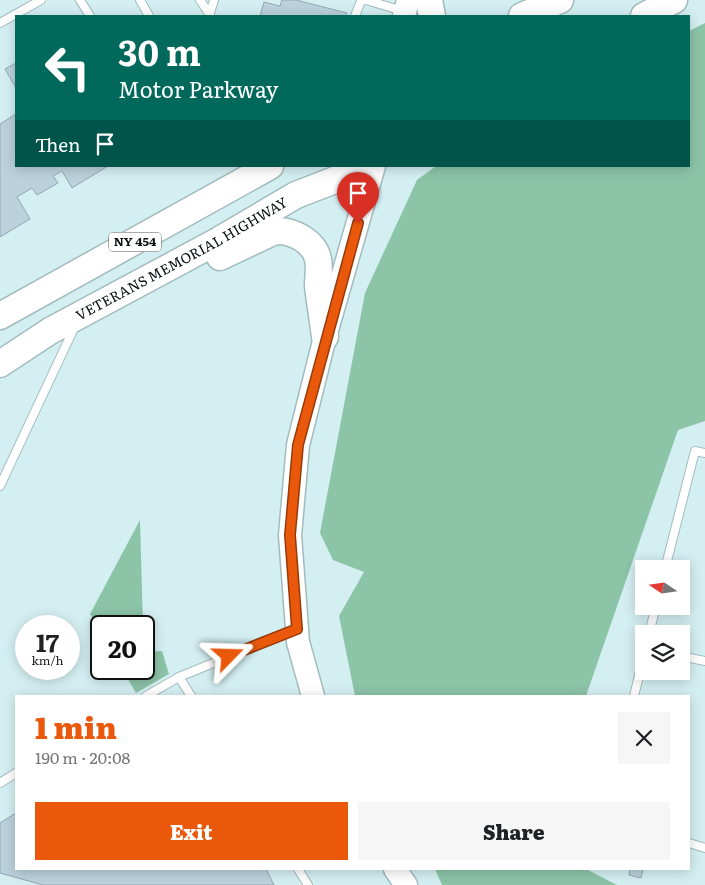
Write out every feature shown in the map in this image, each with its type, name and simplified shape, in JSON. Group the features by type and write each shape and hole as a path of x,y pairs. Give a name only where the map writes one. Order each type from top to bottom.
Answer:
{"highway":[{"path":"429,0 432,15"},
{"path":"524,15 560,0"},
{"path":"544,15 573,0"},
{"path":"646,15 674,0"},
{"name":"NY 454","path":"0,316 268,167"},
{"name":"VETERANS MEMORIAL HIGHWAY","path":"0,364 50,331 114,298 296,195 369,167"},
{"path":"114,298 196,269 275,231 285,231 302,238 313,248 318,257 318,285 325,337"}],"main road":[{"path":"313,695 298,642 290,535 298,445 325,337 372,167"},
{"path":"396,870 406,885"}],"lane":[{"path":"0,23 41,0"},
{"path":"80,0 89,15"},
{"path":"140,0 148,15"},
{"path":"200,0 209,15"},
{"path":"210,15 214,0"},
{"path":"355,15 361,1 366,0 405,9"},
{"path":"0,486 80,315"},
{"path":"667,560 695,451 705,453"},
{"path":"148,695 179,677 297,629"},
{"path":"690,658 705,661"},
{"path":"179,677 190,695"},
{"path":"634,695 638,680"},
{"path":"0,783 15,774"},
{"path":"690,843 705,848"},
{"path":"299,870 308,885"}],"green space":[{"path":"705,23 705,421 678,430 586,695 355,695 339,616 364,572 333,560 320,533 365,293 417,180 435,167 690,167 690,30"},
{"path":"140,520 143,615 90,614"},
{"path":"155,651 162,651 169,674 136,693 128,680 155,680"},
{"path":"435,870 588,870 617,885 442,885"}],"building":[{"path":"282,0 296,0 347,13 346,15 260,15 264,2 280,6"},
{"path":"15,64 15,86 5,69"},
{"path":"15,115 15,167 106,167 72,188 62,171 53,176 58,183 37,195 32,188 17,197 30,219 0,237 0,124"},
{"path":"15,814 15,870 266,870 274,885 43,885 0,873 0,823"},
{"path":"630,870 643,870 641,878 629,875"}],"route":[{"path":"229,656 297,629 290,535 298,445 325,337 358,223"}]}
